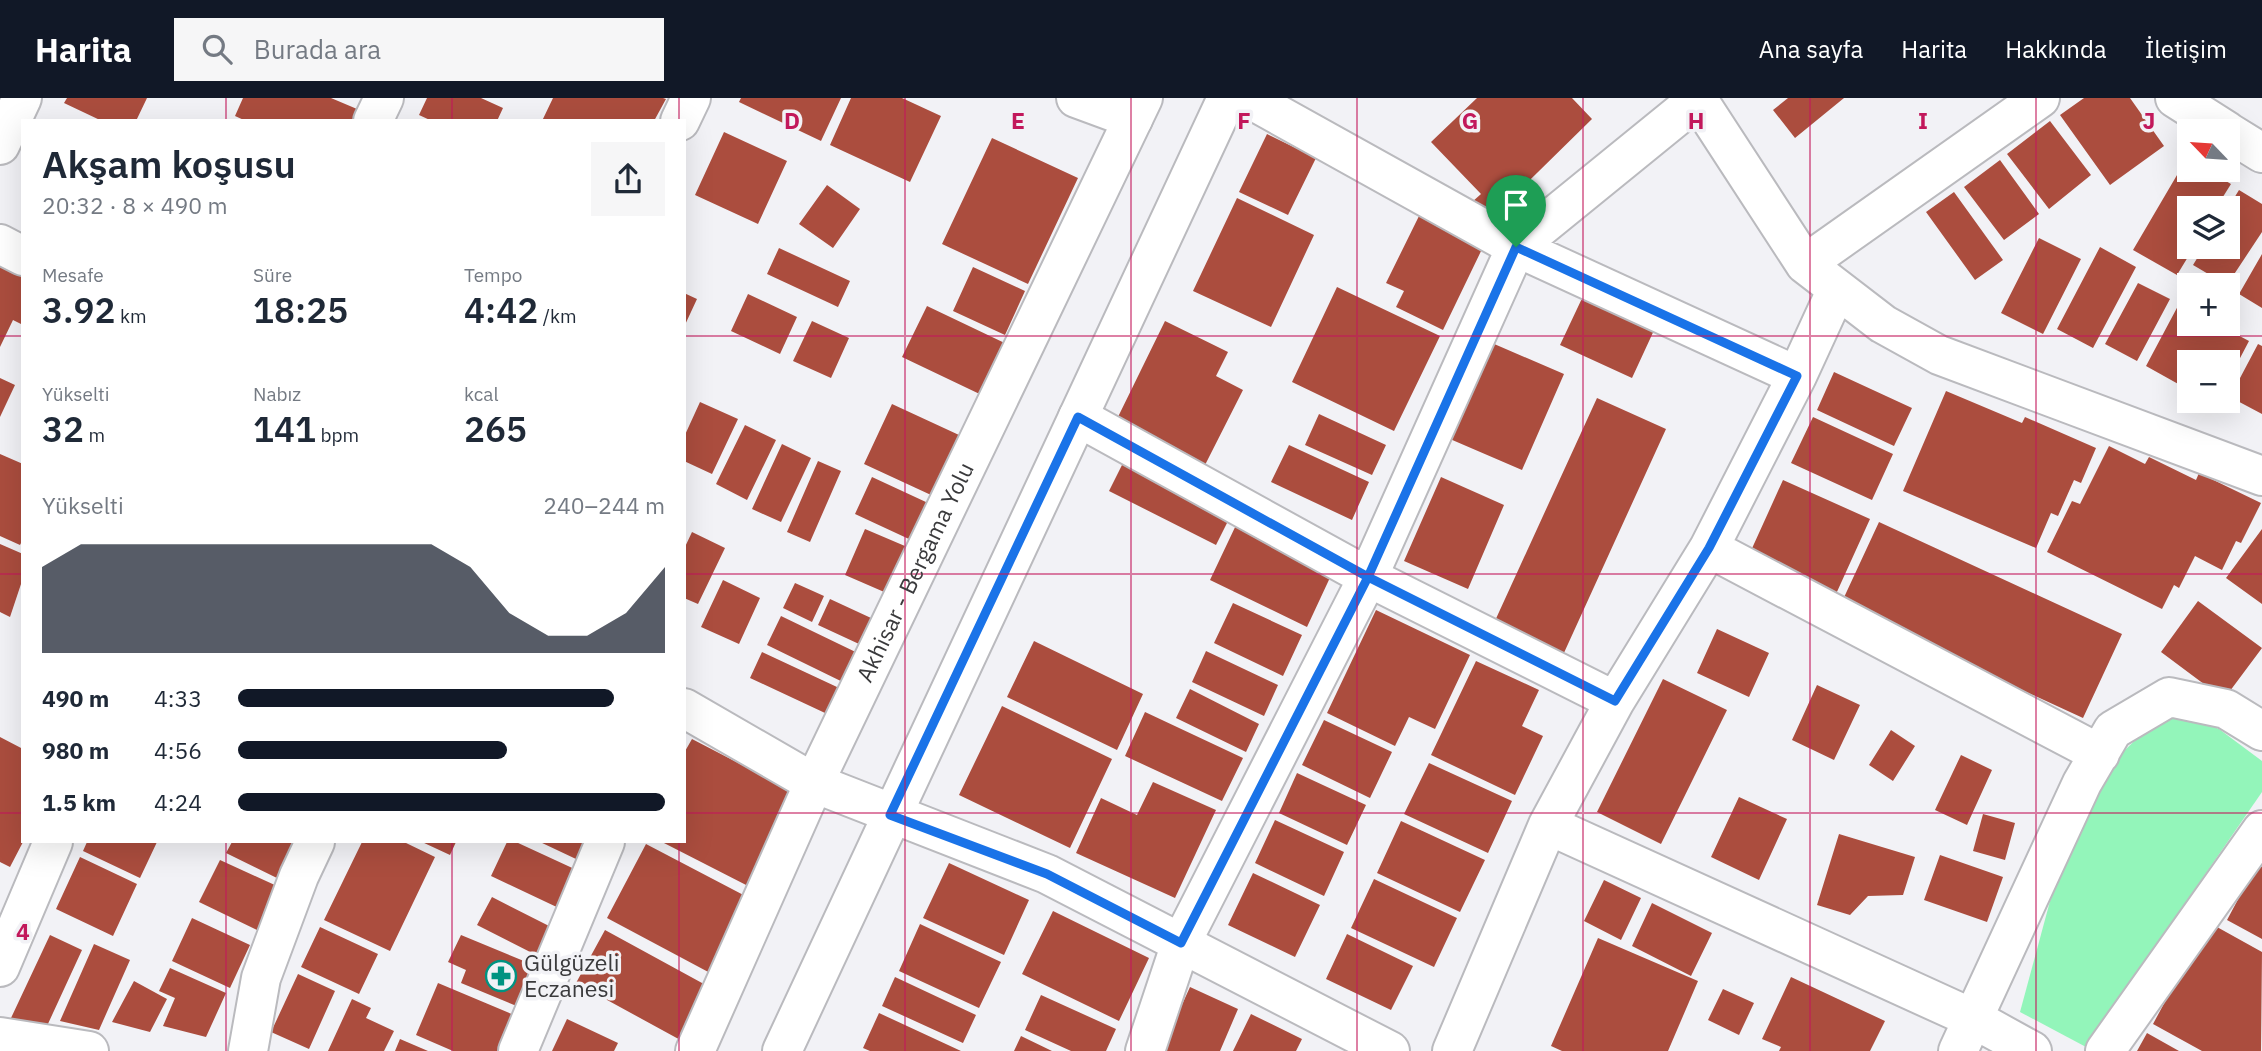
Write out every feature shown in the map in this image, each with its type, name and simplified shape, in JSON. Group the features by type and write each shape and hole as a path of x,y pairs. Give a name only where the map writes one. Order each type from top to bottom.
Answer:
{"street":[{"path":"0,145 22,98"},
{"path":"374,119 384,98"},
{"path":"681,119 691,98"},
{"path":"1076,98 1138,108"},
{"path":"782,1051 1227,98"},
{"path":"1248,98 1516,247 1797,376"},
{"path":"1145,1051 1181,943 1368,577 1516,247 1697,98 1805,264 1884,324 1940,355 2262,477"},
{"path":"1805,264 2040,98"},
{"path":"2175,98 2208,119"},
{"name":"Akhisar - Bergama Yolu","path":"695,1051 814,783 1138,108"},
{"path":"2240,139 2262,153"},
{"path":"0,244 21,255"},
{"path":"1452,1051 1548,825 1615,701 1709,548 1797,376 1837,289"},
{"path":"1078,417 1368,577 1615,701"},
{"path":"1709,548 2100,754"},
{"path":"1966,1035 2082,783 2113,730 2169,697 2226,709 2260,727"},
{"path":"686,709 814,783 890,815 1047,874 1390,1051"},
{"path":"1548,825 1966,1035 2032,1051"},
{"path":"2105,1051 2262,830"},
{"path":"0,967 53,843"},
{"path":"248,1051 261,978 299,876 315,843"},
{"path":"518,1051 605,843"},
{"path":"0,1037 89,1051"}],"green space":[{"path":"2182,715 2219,729 2262,761 2262,792 2086,1047 2020,1012 2059,868 2102,772 2149,727"}],"building":[{"path":"67,98 147,98 137,119 98,119 64,103"},
{"path":"243,98 331,98 357,109 353,119 242,119 235,116"},
{"path":"427,98 481,98 503,108 498,119 428,119 419,115"},
{"path":"553,98 666,99 655,119 543,119"},
{"path":"741,98 841,98 821,141 739,102"},
{"path":"851,98 902,98 941,116 910,182 830,145"},
{"path":"1477,98 1572,98 1592,119 1489,220 1472,202 1481,194 1431,142"},
{"path":"1788,98 1844,98 1795,138 1773,110"},
{"path":"2084,98 2130,98 2164,146 2110,185 2060,115"},
{"path":"2050,121 2091,175 2049,209 2007,154"},
{"path":"724,132 787,161 758,224 695,195"},
{"path":"1267,134 1316,158 1288,215 1239,192"},
{"path":"992,138 1078,178 1028,284 942,244"},
{"path":"2000,160 2039,214 2004,240 1964,187"},
{"path":"2177,175 2177,182 2231,184 2224,196 2177,196 2177,259 2187,259 2177,275 2133,250"},
{"path":"827,185 860,209 833,248 799,224"},
{"path":"2239,190 2262,204 2262,232 2235,273 2207,273 2193,265 2197,259 2240,259 2240,196 2235,196"},
{"path":"1954,192 2003,260 1975,280 1926,212"},
{"path":"1237,198 1314,235 1271,327 1193,291"},
{"path":"1419,216 1483,247 1443,330 1396,307 1404,291 1386,283"},
{"path":"2039,238 2081,259 2043,334 2001,313"},
{"path":"2100,247 2136,267 2093,348 2057,329"},
{"path":"779,248 850,281 838,307 767,274"},
{"path":"2262,254 2262,308 2240,292"},
{"path":"0,263 21,273 21,324 13,320 0,347"},
{"path":"973,267 1025,291 1005,335 953,311"},
{"path":"2138,283 2170,299 2137,361 2105,344"},
{"path":"1337,287 1440,336 1394,431 1292,382"},
{"path":"1585,292 1656,326 1632,378 1560,345"},
{"path":"686,294 697,299 686,323"},
{"path":"748,294 797,317 780,354 731,331"},
{"path":"927,306 1013,347 988,398 902,357"},
{"path":"2177,308 2177,336 2240,336 2249,341 2240,358 2240,350 2177,350 2177,383 2146,366"},
{"path":"812,321 849,338 831,378 793,361"},
{"path":"1165,321 1228,352 1216,376 1243,390 1205,465 1116,421"},
{"path":"1485,340 1564,374 1522,470 1443,436"},
{"path":"2258,344 2262,346 2262,414 2240,402 2240,378"},
{"path":"1834,372 1912,408 1894,446 1817,410"},
{"path":"0,378 15,385 0,417"},
{"path":"1946,391 2022,423 2025,417 2096,448 2081,483 2074,480 2058,516 2051,513 2036,548 1903,491"},
{"path":"1597,398 1666,429 1563,655 1494,623"},
{"path":"700,402 738,419 712,474 686,462 686,433"},
{"path":"892,404 972,441 944,501 864,464"},
{"path":"1319,414 1386,445 1372,475 1305,445"},
{"path":"1813,417 1893,454 1872,500 1791,463"},
{"path":"745,425 776,440 747,500 716,484"},
{"path":"782,444 811,458 781,522 752,509"},
{"path":"1289,445 1369,482 1352,520 1271,482"},
{"path":"2109,446 2145,464 2149,457 2196,480 2199,473 2261,503 2241,543 2236,541 2222,570 2195,556 2179,588 2174,585 2162,609 2047,552 2072,501 2080,504"},
{"path":"0,454 21,463 21,543 20,545 0,536"},
{"path":"818,461 841,471 810,542 787,532"},
{"path":"1123,463 1230,517 1216,545 1109,491"},
{"path":"872,477 941,509 924,546 855,514"},
{"path":"1441,477 1504,505 1468,589 1404,561"},
{"path":"1783,480 1870,519 1836,594 1749,555"},
{"path":"1879,522 2122,634 2083,718 1840,606"},
{"path":"1237,523 1334,569 1307,627 1210,580"},
{"path":"865,529 919,552 898,598 845,575"},
{"path":"2262,529 2262,604 2226,578"},
{"path":"692,532 725,548 698,604 686,599 686,545"},
{"path":"0,544 21,553 21,584 10,617 0,612"},
{"path":"723,580 760,598 739,644 701,627"},
{"path":"795,583 824,596 812,622 783,608"},
{"path":"830,599 884,624 872,650 818,625"},
{"path":"2198,601 2262,648 2224,699 2161,652"},
{"path":"1233,603 1302,635 1283,676 1214,643"},
{"path":"1376,610 1470,655 1435,729 1409,717 1395,746 1327,713"},
{"path":"781,616 868,658 853,687 767,645"},
{"path":"1717,629 1769,653 1749,697 1697,673"},
{"path":"1034,641 1143,694 1117,750 1007,697"},
{"path":"1206,651 1278,685 1264,716 1192,682"},
{"path":"762,652 852,694 840,720 750,678"},
{"path":"1476,661 1539,690 1522,726 1543,736 1515,795 1431,755"},
{"path":"1663,679 1727,710 1661,844 1597,812"},
{"path":"1817,685 1860,705 1834,760 1792,740"},
{"path":"1190,689 1259,724 1246,752 1176,718"},
{"path":"1002,706 1112,759 1070,848 959,795"},
{"path":"1145,712 1243,758 1222,801 1125,756"},
{"path":"1324,720 1392,752 1370,798 1302,765"},
{"path":"1891,730 1915,746 1893,781 1869,765"},
{"path":"0,737 21,748 22,843 10,867 0,862"},
{"path":"692,739 798,794 750,887 664,843 686,843 686,750"},
{"path":"1961,755 1992,770 1967,825 1935,810"},
{"path":"1429,763 1512,801 1488,853 1404,814"},
{"path":"1297,773 1366,805 1347,845 1279,813"},
{"path":"1153,782 1216,810 1175,898 1076,853 1101,798 1137,815"},
{"path":"1739,797 1787,819 1759,880 1711,857"},
{"path":"1983,814 2015,823 2005,860 1973,851"},
{"path":"1275,820 1344,852 1324,896 1255,863"},
{"path":"1401,821 1485,860 1460,912 1377,873"},
{"path":"1839,834 1915,857 1903,895 1868,896 1850,915 1817,905"},
{"path":"87,843 157,843 140,878 83,851"},
{"path":"231,843 297,843 281,880 226,853"},
{"path":"362,843 406,843 435,857 390,951 324,920"},
{"path":"424,843 456,843 450,855"},
{"path":"507,843 518,843 581,872 563,910 491,876"},
{"path":"542,843 584,843 576,859"},
{"path":"646,844 753,900 712,974 607,918"},
{"path":"1940,855 2003,877 1987,922 1924,900"},
{"path":"80,857 137,884 113,936 56,909"},
{"path":"220,860 277,886 257,930 199,902"},
{"path":"949,863 1029,900 1004,955 923,918"},
{"path":"2257,864 2262,867 2262,939 2227,920"},
{"path":"1253,873 1320,905 1295,957 1228,925"},
{"path":"1374,879 1457,918 1434,967 1351,928"},
{"path":"1604,880 1641,898 1621,940 1584,921"},
{"path":"492,897 555,929 540,957 477,925"},
{"path":"1652,903 1712,933 1691,976 1632,946"},
{"path":"1053,911 1149,958 1119,1021 1022,974"},
{"path":"192,918 250,945 230,988 172,961"},
{"path":"2208,922 2262,952 2261,1051 2202,1051 2153,1024"},
{"path":"920,924 1001,962 979,1008 899,971"},
{"path":"320,927 378,954 359,994 301,967"},
{"path":"605,930 713,989 684,1042 576,983"},
{"path":"1347,934 1413,966 1391,1010 1326,979"},
{"path":"50,935 82,950 47,1026 11,1018"},
{"path":"461,935 536,966 519,1007 461,983 466,970 448,962"},
{"path":"1598,938 1698,981 1668,1051 1562,1051 1551,1046"},
{"path":"94,944 130,960 99,1030 60,1021"},
{"path":"170,968 226,993 206,1037 163,1026 175,998 159,991"},
{"path":"298,974 335,991 309,1049 271,1032"},
{"path":"895,977 976,1015 963,1043 882,1006"},
{"path":"1791,977 1885,1021 1870,1051 1779,1051 1781,1047 1762,1039"},
{"path":"134,981 167,999 150,1032 112,1022"},
{"path":"438,983 514,1015 499,1051 453,1051 416,1035"},
{"path":"1190,987 1238,1009 1220,1051 1161,1051"},
{"path":"1723,989 1754,1003 1739,1035 1708,1020"},
{"path":"1041,995 1116,1029 1106,1051 1071,1051 1025,1030"},
{"path":"352,999 371,1008 366,1018 394,1031 384,1051 328,1051"},
{"path":"879,1013 961,1051 870,1051 863,1048"},
{"path":"1251,1014 1302,1039 1296,1051 1233,1051"},
{"path":"567,1019 618,1043 614,1051 552,1051"},
{"path":"2147,1033 2179,1051 2137,1051"},
{"path":"1021,1036 1052,1051 1014,1051"},
{"path":"400,1039 428,1051 395,1051"}],"place":[{"name":"Gülgüzeli Eczanesi","path":"501,976"}],"route":[{"path":"1516,247 1368,577 1181,943 1047,874 890,815 1078,417 1368,577 1615,701 1709,548 1797,376 1516,247"}]}
